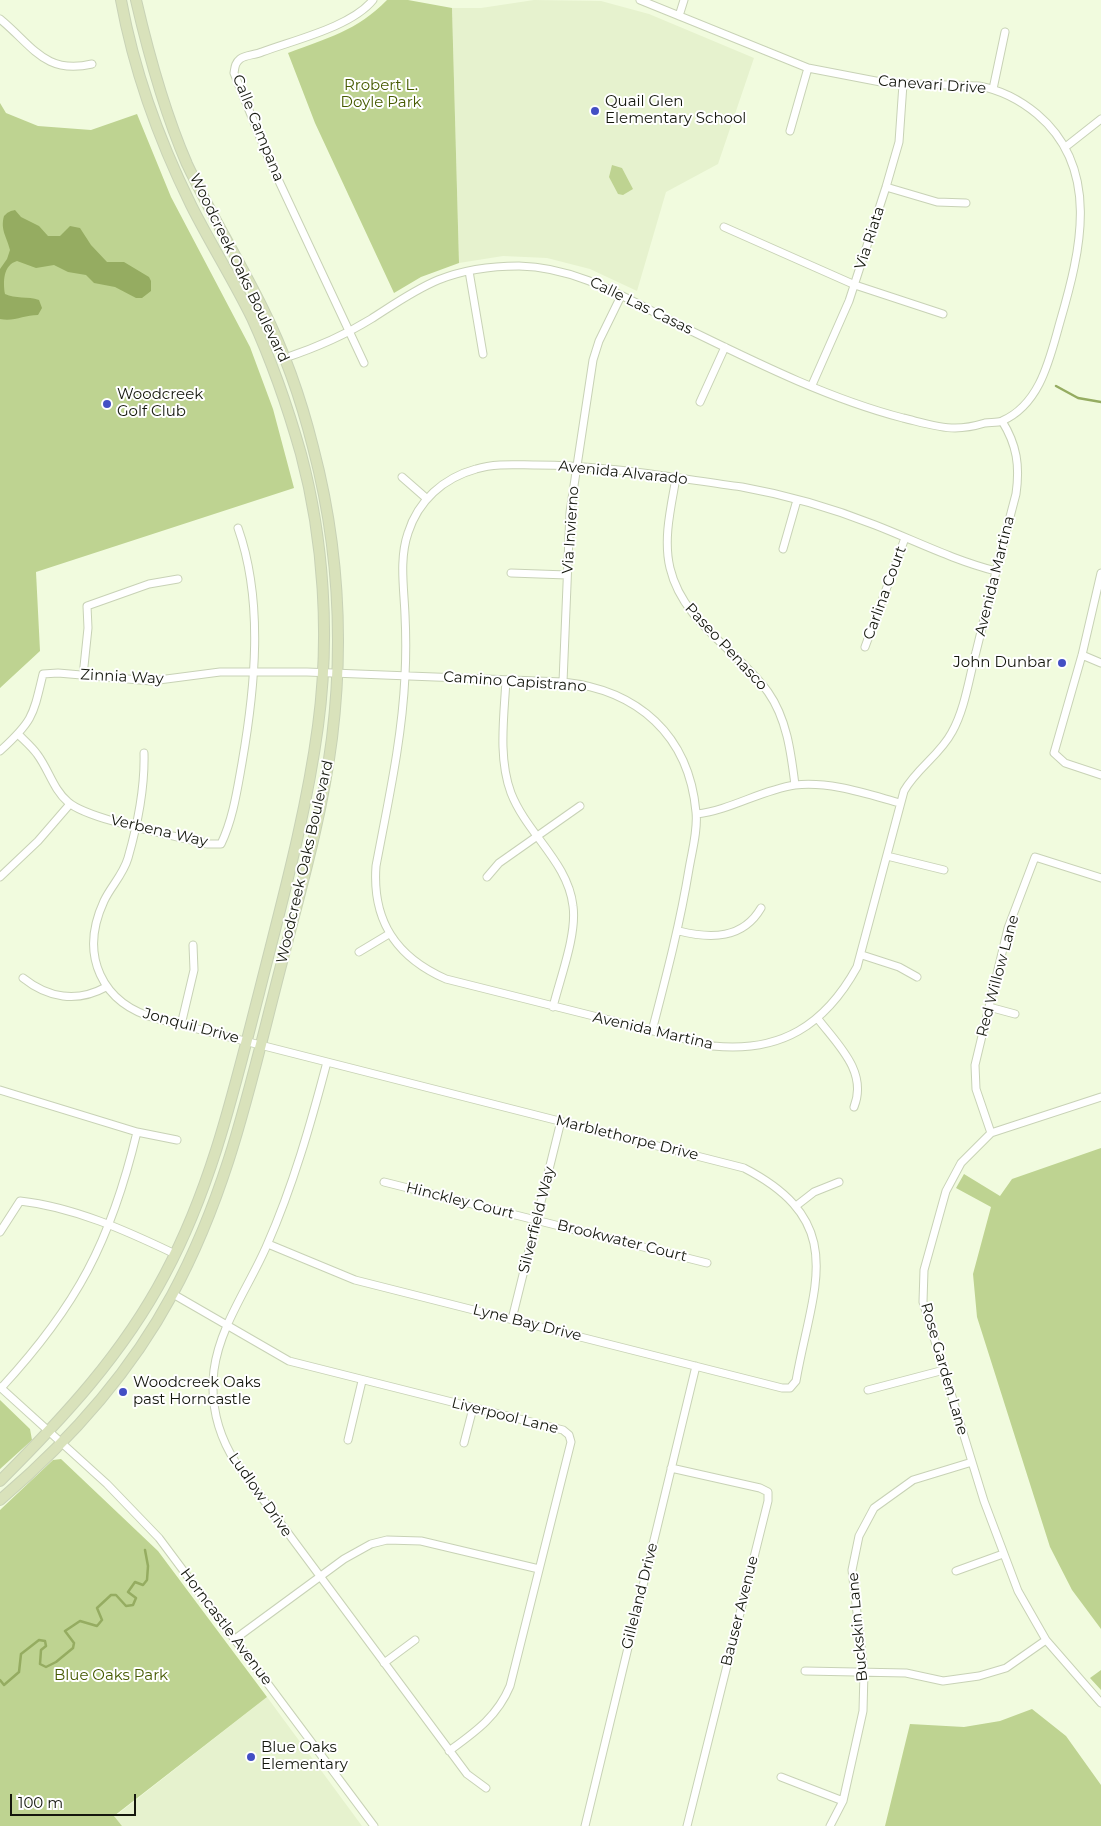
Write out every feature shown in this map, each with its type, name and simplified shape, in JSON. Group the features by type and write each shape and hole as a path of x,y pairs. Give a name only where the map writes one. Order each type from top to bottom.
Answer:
{"main road":[{"name":"Woodcreek Oaks Boulevard","path":"0,1481 50,1432 115,1354 142,1315 175,1254 206,1183 222,1135 247,1041 307,796 319,723 322,672 321,566 310,491 292,425 271,364 252,318 192,208 172,166 132,56 121,0"},
{"name":"Woodcreek Oaks Boulevard","path":"0,1500 61,1443 131,1358 172,1294 221,1188 262,1045 321,802 332,742 338,672 338,610 328,519 314,447 295,383 285,358 244,272 207,204 172,128 156,79 136,0"},
{"path":"271,364 285,358"}],"street":[{"name":"Calle Campana","path":"364,363 264,148 234,73 235,64 241,58 256,55 340,23 361,12 373,0"},
{"name":"Canevari Drive","path":"640,0 808,68 863,80 903,84 979,86 993,89 1036,112 1068,146 1079,173 1084,209 1083,226 1074,268 1044,375 1033,394 1022,406 1002,421"},
{"path":"679,16 684,0"},
{"path":"0,19 40,56 53,64 65,68 92,64"},
{"path":"993,89 1005,32"},
{"path":"790,131 796,104 808,68"},
{"name":"Via Riata","path":"812,385 855,285 886,187 899,142 903,84"},
{"path":"1068,146 1101,119"},
{"path":"886,187 937,202 966,203"},
{"path":"724,227 855,285 944,314"},
{"name":"Calle Las Casas","path":"285,358 349,331 422,288 469,271 503,266 556,269 587,279 725,347 870,409 933,425 965,428 1002,421"},
{"path":"469,271 484,354"},
{"name":"Via Invierno","path":"563,682 570,512 576,466 593,360 599,341 621,296"},
{"path":"700,402 725,347"},
{"name":"Avenida Martina","path":"405,675 396,761 376,866 375,882 378,906 390,934 415,962 446,979 713,1046 746,1047 780,1040 808,1027 842,993 862,955 900,802 910,780 945,744 957,723 1016,494 1018,469 1015,446 1002,421"},
{"name":"Avenida Alvarado","path":"405,675 403,556 413,520 426,498 447,481 476,469 504,465 576,466 742,486 845,514 949,557 996,571"},
{"path":"402,477 426,498"},
{"name":"Paseo Penasco","path":"676,478 667,545 669,567 675,584 693,613 768,692 780,713 786,732 796,785"},
{"path":"783,549 797,500"},
{"path":"238,528 248,558 251,586 253,672"},
{"name":"Carlina Court","path":"865,648 905,538"},
{"path":"511,573 567,575"},
{"path":"1101,574 1082,656 1054,753 1065,763 1101,775"},
{"path":"83,676 88,628 87,606 149,584 178,579"},
{"path":"1082,656 1101,663"},
{"name":"Zinnia Way","path":"0,751 19,735 32,715 43,674 58,673 151,681 220,672 338,672"},
{"name":"Verbena Way","path":"19,735 38,755 50,780 70,804 96,816 207,844 221,844 228,830 241,769 248,730 253,672"},
{"name":"Camino Capistrano","path":"338,672 563,682 606,690 621,697 651,717 663,729 682,757 691,783 697,814 679,931 652,1031"},
{"path":"506,680 503,744 505,771 511,793 535,836 564,875 574,908 569,943 553,1006"},
{"name":"Jonquil Drive","path":"144,753 144,789 136,826 128,859 121,877 105,900 96,921 92,943 95,961 106,987 132,1010 146,1016 262,1045"},
{"path":"697,814 721,810 796,785 822,785 900,802"},
{"path":"0,877 38,842 70,804"},
{"path":"487,877 499,863 580,806"},
{"path":"887,856 944,870"},
{"name":"Red Willow Lane","path":"991,1133 976,1088 975,1065 1008,928 1035,857 1101,878"},
{"path":"679,931 716,937 733,933 748,925 761,908"},
{"path":"359,952 390,934"},
{"path":"181,1025 194,970 193,945"},
{"path":"862,955 898,967 917,977"},
{"path":"23,978 36,989 68,998 85,997 106,987"},
{"path":"989,1006 1015,1014"},
{"path":"818,1019 854,1068 858,1087 854,1107"},
{"name":"Marblethorpe Drive","path":"262,1045 744,1168 771,1183 796,1206 804,1220 815,1249 817,1279 813,1309 796,1381 790,1388"},
{"name":"Ludlow Drive","path":"328,1062 299,1159 268,1244 227,1328 218,1352 213,1381 215,1409 222,1437 236,1463 449,1751 467,1774 486,1788"},
{"path":"0,1090 137,1132 177,1140"},
{"name":"Rose Garden Lane","path":"1101,1097 991,1133 961,1162 946,1191 924,1270 923,1302 972,1462 1003,1554 1018,1591 1046,1640 1101,1704"},
{"name":"Silverfield Way","path":"512,1319 562,1121"},
{"path":"50,1432 1,1387 54,1326 76,1293 110,1226 137,1132"},
{"name":"Hinckley Court","path":"384,1182 537,1220"},
{"path":"796,1206 814,1192 838,1182"},
{"path":"0,1232 20,1201 66,1210 110,1226 175,1254"},
{"name":"Brookwater Court","path":"537,1220 707,1263"},
{"name":"Lyne Bay Drive","path":"268,1244 355,1280 782,1388 790,1388"},
{"name":"Liverpool Lane","path":"172,1294 227,1328 289,1361 563,1430 569,1435 571,1442 514,1672 505,1698 490,1720 449,1751"},
{"name":"Gilleland Drive","path":"585,1826 696,1366"},
{"path":"868,1390 944,1370"},
{"path":"348,1440 362,1380"},
{"path":"464,1444 473,1408"},
{"name":"Horncastle Avenue","path":"50,1432 107,1484 160,1538 374,1826"},
{"name":"Buckskin Lane","path":"830,1826 843,1801 862,1711 864,1672 852,1570 859,1536 874,1508 913,1480 972,1462"},
{"name":"Bauser Avenue","path":"671,1468 760,1488 768,1492 768,1501 687,1826"},
{"path":"236,1639 320,1576 356,1551 371,1544 404,1539 539,1570"},
{"path":"956,1571 1003,1554"},
{"path":"384,1663 415,1640"},
{"path":"805,1672 906,1673 943,1681 979,1676 1006,1668 1046,1640"},
{"path":"781,1777 843,1801"}],"shaded area":[{"name":"Quail Glen Elementary School","path":"534,0 601,1 649,14 754,58 718,164 666,192 637,291 590,269 547,258 503,256 459,263 452,8 481,8"},
{"path":"15,210 21,217 39,226 48,236 60,236 70,226 80,228 91,245 107,262 124,262 149,277 151,291 142,298 136,298 115,287 94,283 86,275 68,272 54,265 36,268 17,261 9,266 5,274 5,294 39,300 42,308 38,315 10,320 0,319 0,269 7,259 10,250 3,229 3,221 5,215"},
{"name":"Blue Oaks Elementary","path":"267,1697 362,1826 122,1826 114,1817"}],"green space":[{"name":"Rrobert L. Doyle Park","path":"387,0 408,0 452,8 459,263 421,277 394,293 315,123 288,53 329,38 353,26 376,11"},
{"path":"0,103 6,113 38,126 91,130 137,114 171,197 250,347 273,409 294,488 36,572 40,651 0,688"},
{"path":"612,165 622,168 633,189 623,195 618,194 609,177"},
{"path":"1101,1148 1101,1629 1072,1590 1050,1547 977,1317 973,1274 991,1207 956,1188 964,1174 1000,1196 1012,1179"},
{"path":"0,1400 30,1429 32,1440 0,1469"},
{"name":"Blue Oaks Park","path":"61,1459 158,1551 267,1697 114,1816 122,1826 0,1826 0,1510 53,1460"},
{"path":"1101,1670 1101,1690 1090,1678"},
{"path":"1032,1709 1066,1736 1101,1785 1101,1826 885,1826 910,1724 964,1727 1000,1721"}],"waterway":[{"path":"1056,386 1078,398 1101,402"},
{"path":"0,1680 4,1685 19,1672 21,1654 39,1640 45,1641 46,1646 41,1650 40,1664 46,1667 56,1662 73,1648 74,1643 65,1631 80,1621 97,1626 102,1620 97,1608 111,1595 116,1595 126,1606 133,1605 136,1598 128,1592 135,1582 143,1585 147,1580 148,1566 145,1550"}],"place":[{"name":"Quail Glen Elementary School","path":"595,111"},
{"name":"Woodcreek Golf Club","path":"107,404"},
{"name":"John Dunbar","path":"1062,663"},
{"name":"Woodcreek Oaks past Horncastle","path":"123,1392"},
{"name":"Blue Oaks Elementary","path":"251,1757"}]}
